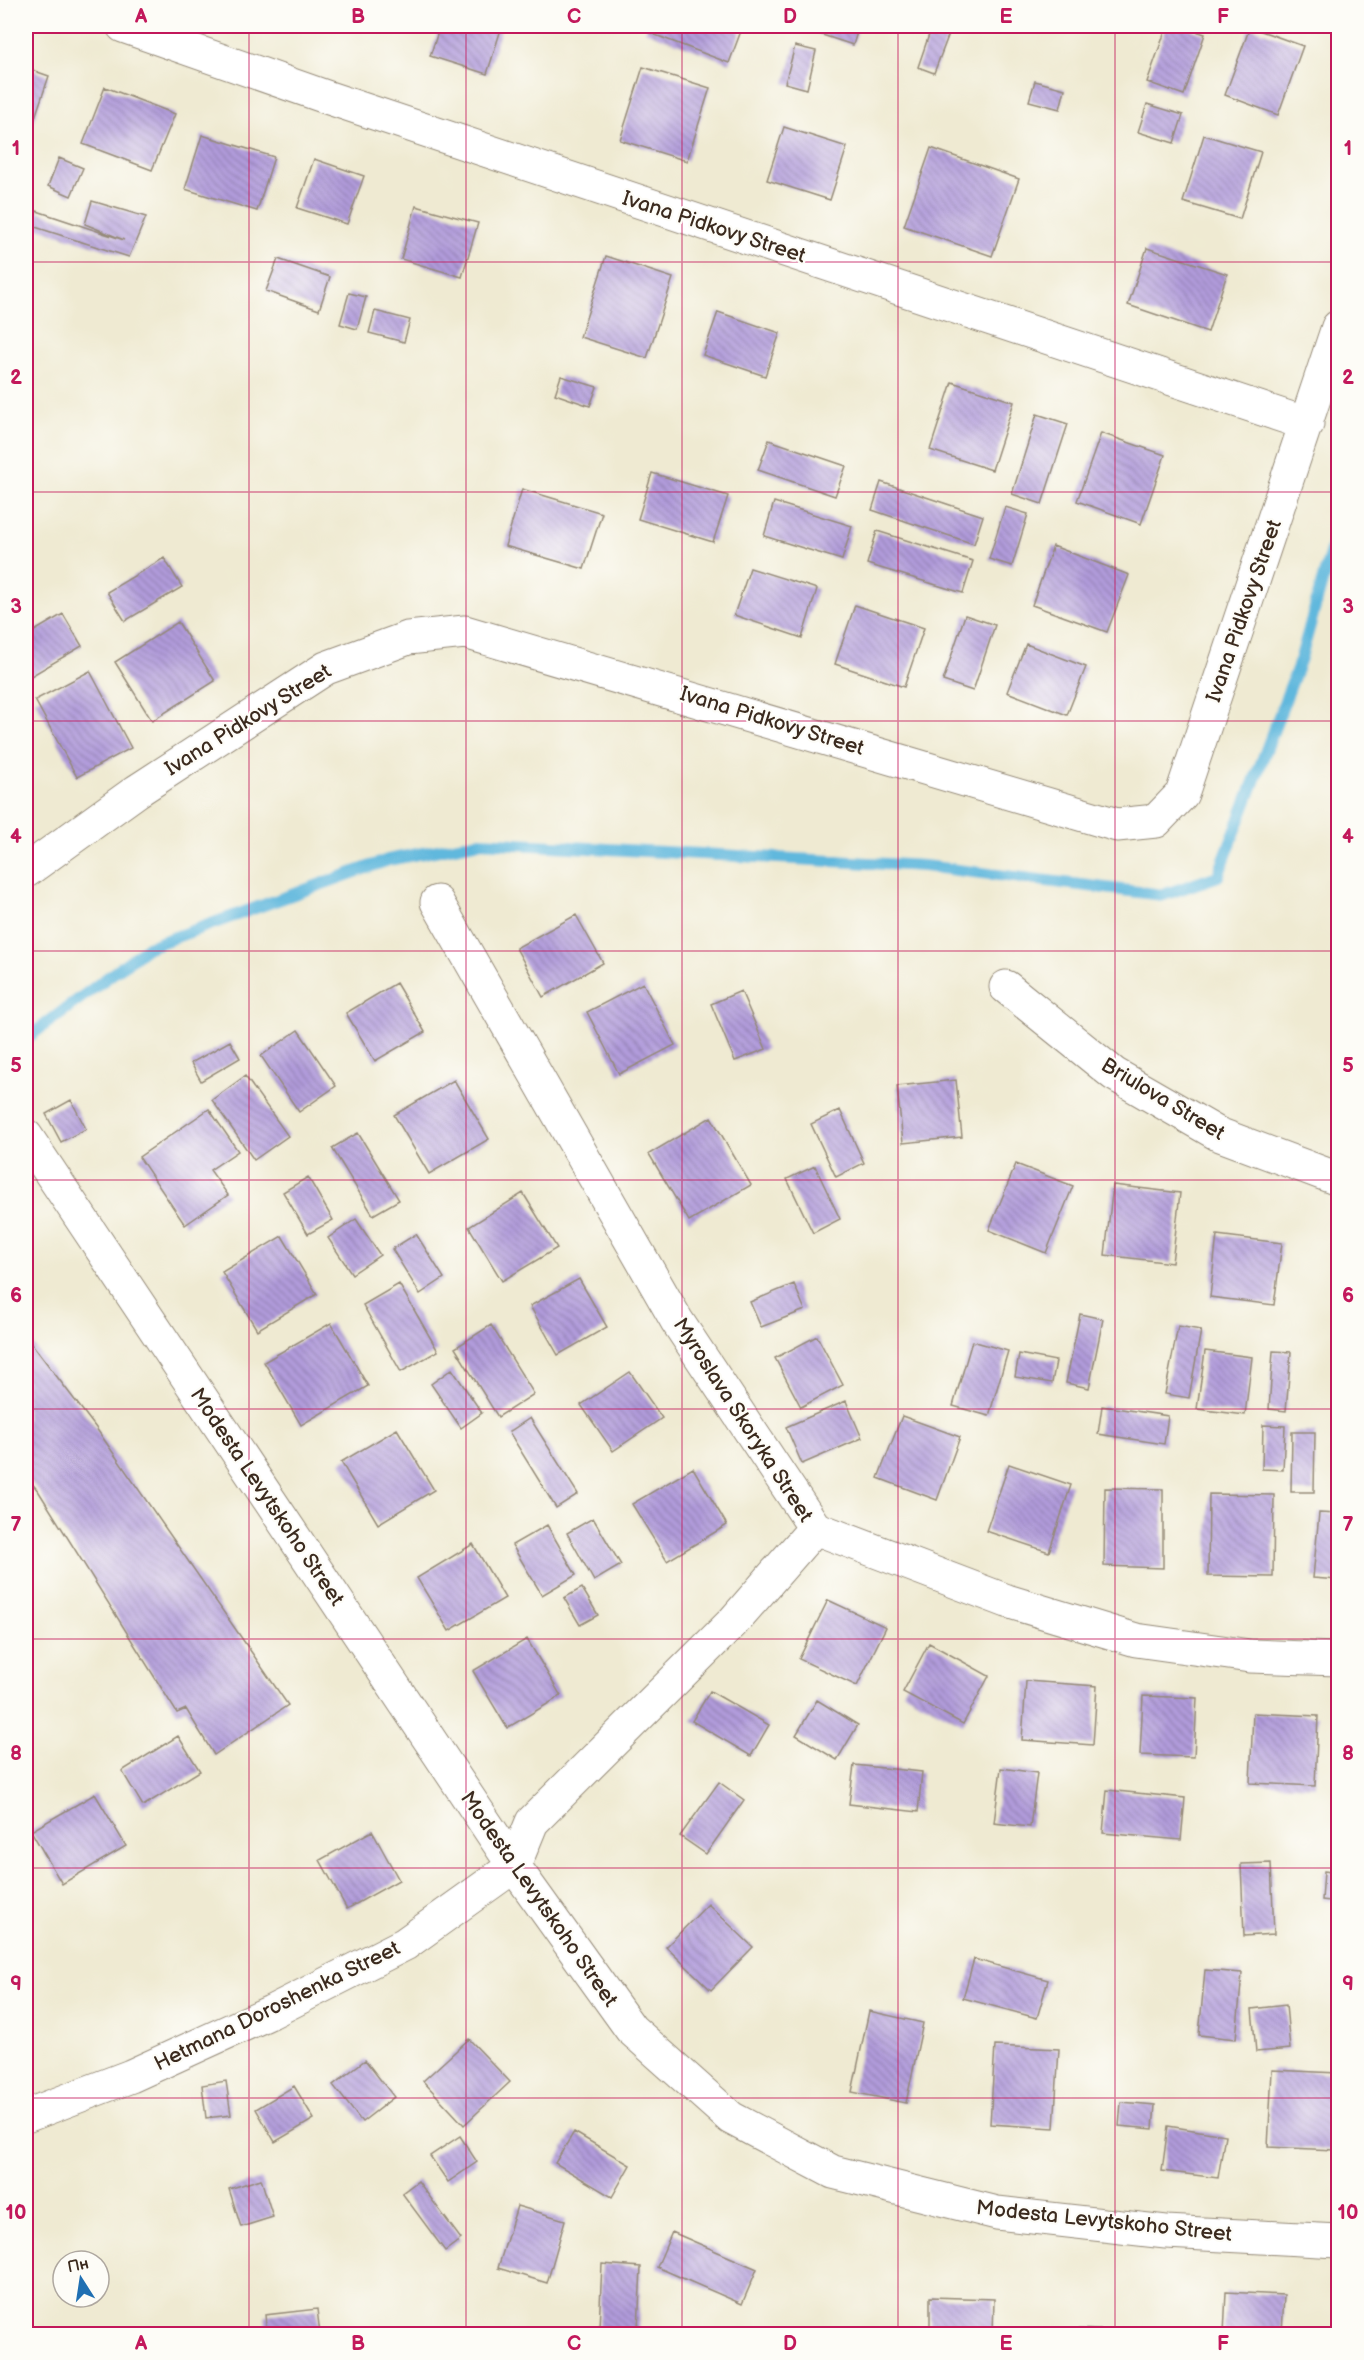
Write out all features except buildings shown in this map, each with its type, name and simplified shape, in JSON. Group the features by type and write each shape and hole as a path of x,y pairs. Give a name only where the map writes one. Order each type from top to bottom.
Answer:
{"street":[{"name":"Ivana Pidkovy Street","path":"123,26 340,102 1307,424"},
{"name":"Ivana Pidkovy Street","path":"26,871 137,791 326,668 408,638 465,632 1117,825 1156,821 1182,794 1338,327"},
{"name":"Myroslava Skoryka Street","path":"437,902 677,1321 815,1528 1006,1601 1136,1640 1250,1656 1338,1659"},
{"name":"Briulova Street","path":"1006,987 1114,1074 1218,1134 1338,1179"},
{"name":"Modesta Levytskoho Street","path":"26,1136 514,1866 632,2029 731,2118 832,2172 998,2213 1166,2232 1338,2241"},
{"path":"514,1866 532,1822 734,1622 815,1528"},
{"name":"Hetmana Doroshenka Street","path":"26,2116 131,2076 270,2012 405,1944 514,1866"}],"waterway":[{"path":"26,1039 148,947 388,860 479,842 924,866 1163,895 1218,876 1300,661 1338,525"}]}
